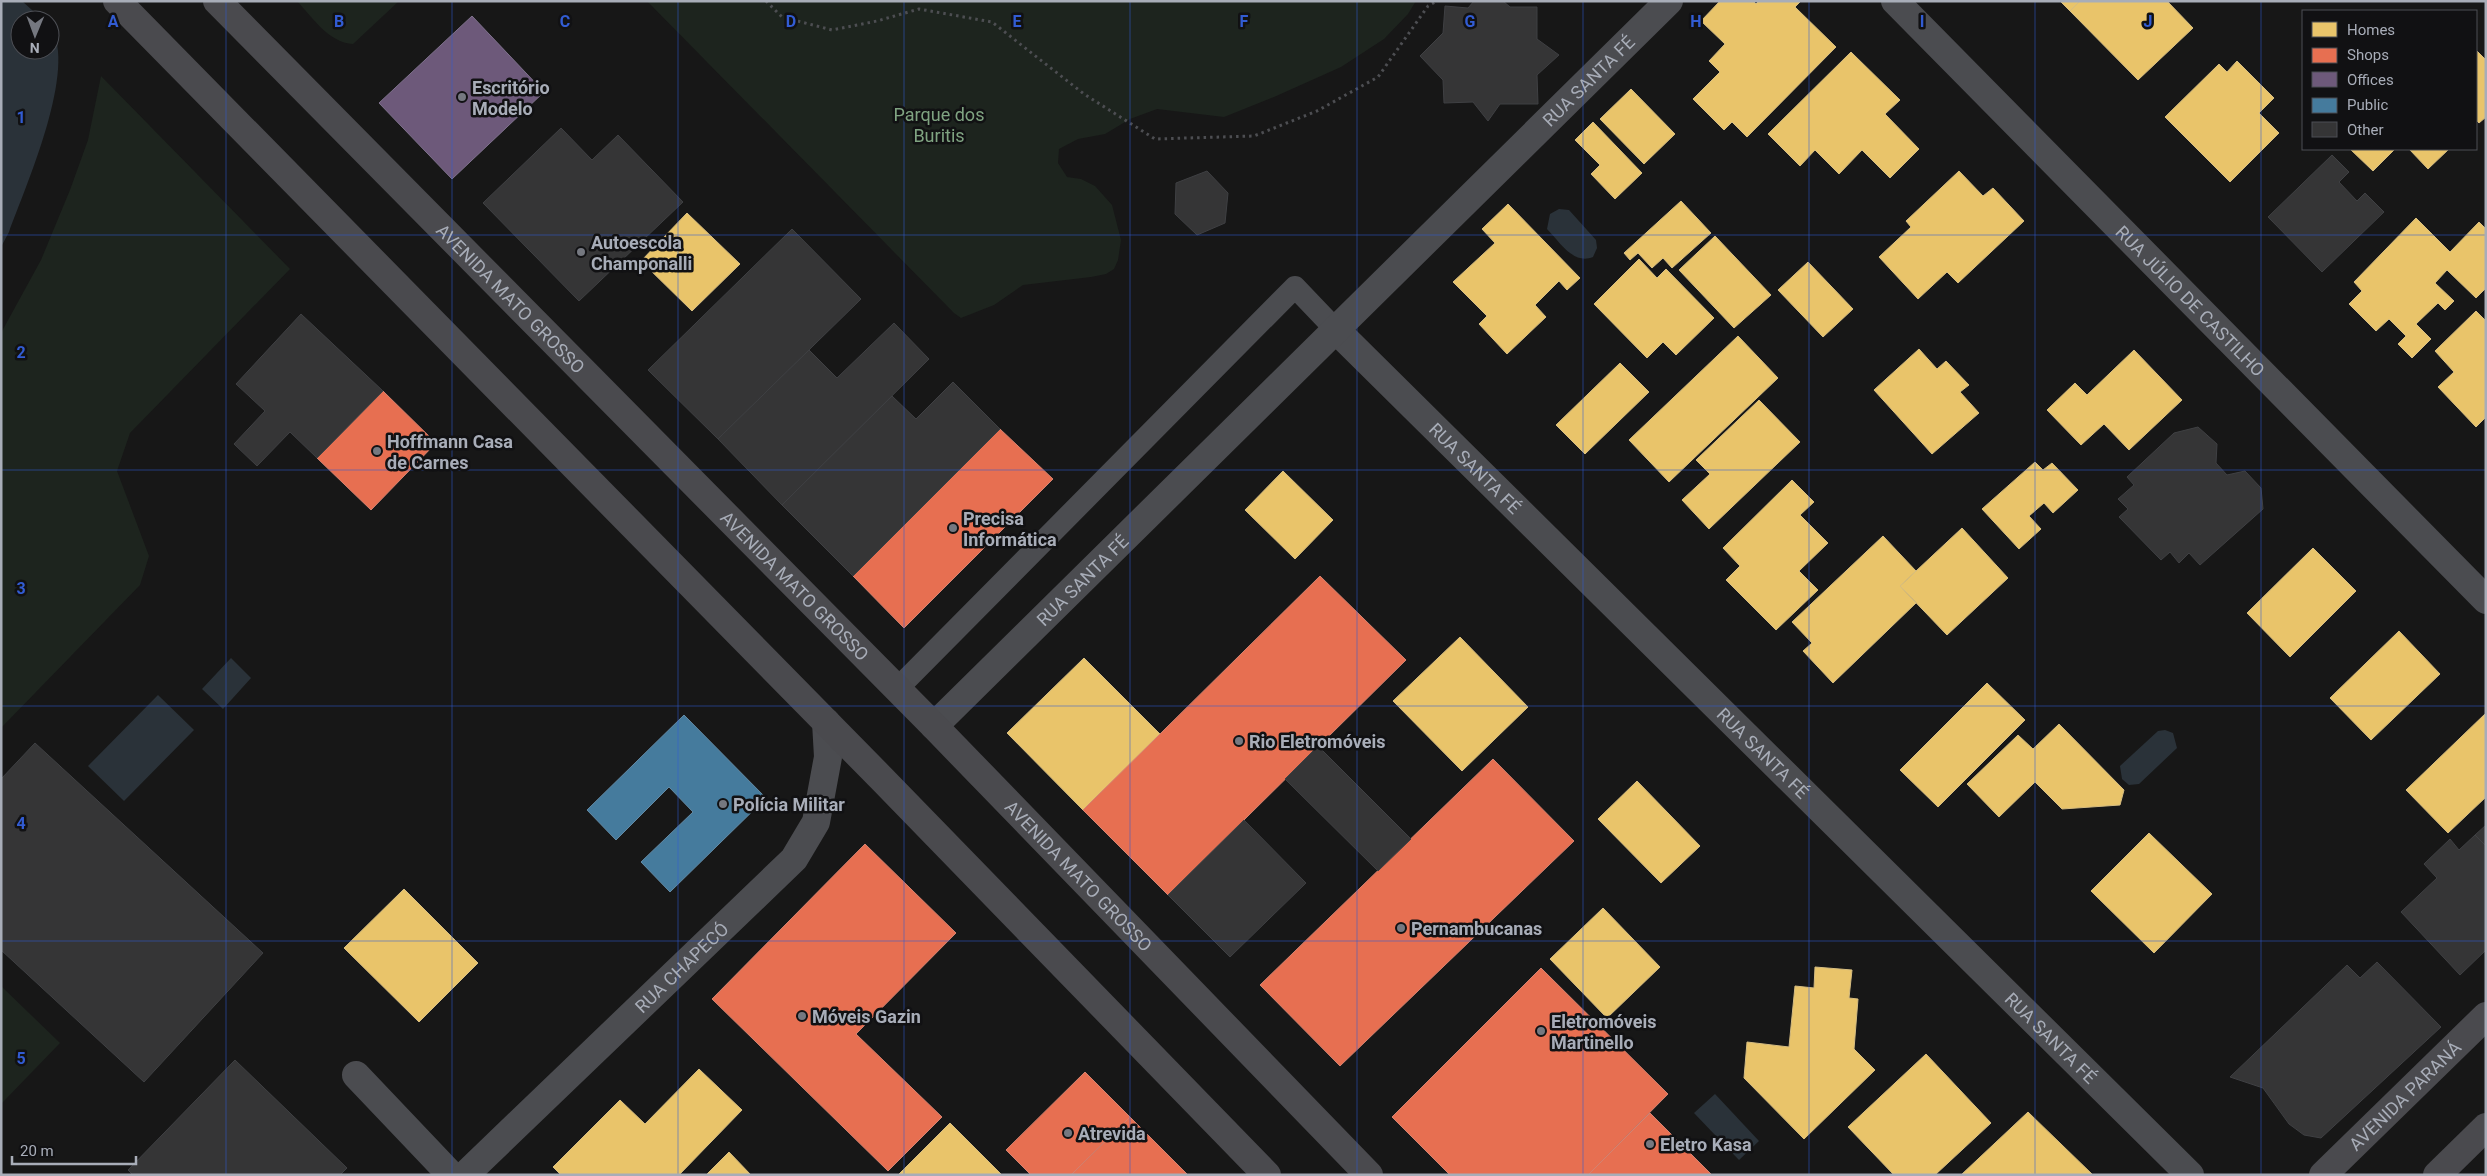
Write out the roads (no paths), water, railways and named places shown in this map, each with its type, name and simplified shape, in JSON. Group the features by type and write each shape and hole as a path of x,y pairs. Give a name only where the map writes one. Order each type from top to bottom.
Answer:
{"main road":[{"path":"117,1 826,722 1267,1175"},
{"name":"AVENIDA MATO GROSSO","path":"217,1 934,726 1369,1175"},
{"name":"AVENIDA PARANÁ","path":"2322,1175 2486,1016"},
{"path":"2437,1175 2486,1127"}],"street":[{"name":"RUA SANTA FÉ","path":"934,726 1669,1"},
{"name":"RUA JÚLIO DE CASTILHO","path":"1896,1 2486,600"},
{"name":"RUA SANTA FÉ","path":"1336,330 2190,1175"},
{"name":"RUA CHAPECÓ","path":"465,1175 794,859 816,822 828,757 826,722"},
{"path":"356,1075 450,1175"}],"lane":[{"path":"897,689 1295,287 1336,330"}],"place":[{"name":"Escritório Modelo","path":"462,97"},
{"name":"Autoescola Champonalli","path":"581,252"},
{"name":"Hoffmann Casa de Carnes","path":"377,451"},
{"name":"Precisa Informática","path":"953,528"},
{"name":"Rio Eletromóveis","path":"1239,741"},
{"name":"Polícia Militar","path":"723,804"},
{"name":"Pernambucanas","path":"1401,928"},
{"name":"Móveis Gazin","path":"802,1016"},
{"name":"Eletromóveis Martinello","path":"1541,1031"},
{"name":"Atrevida","path":"1068,1133"},
{"name":"Eletro Kasa","path":"1650,1144"}],"park label":[{"name":"Parque dos Buritis","path":"939,124"}]}
